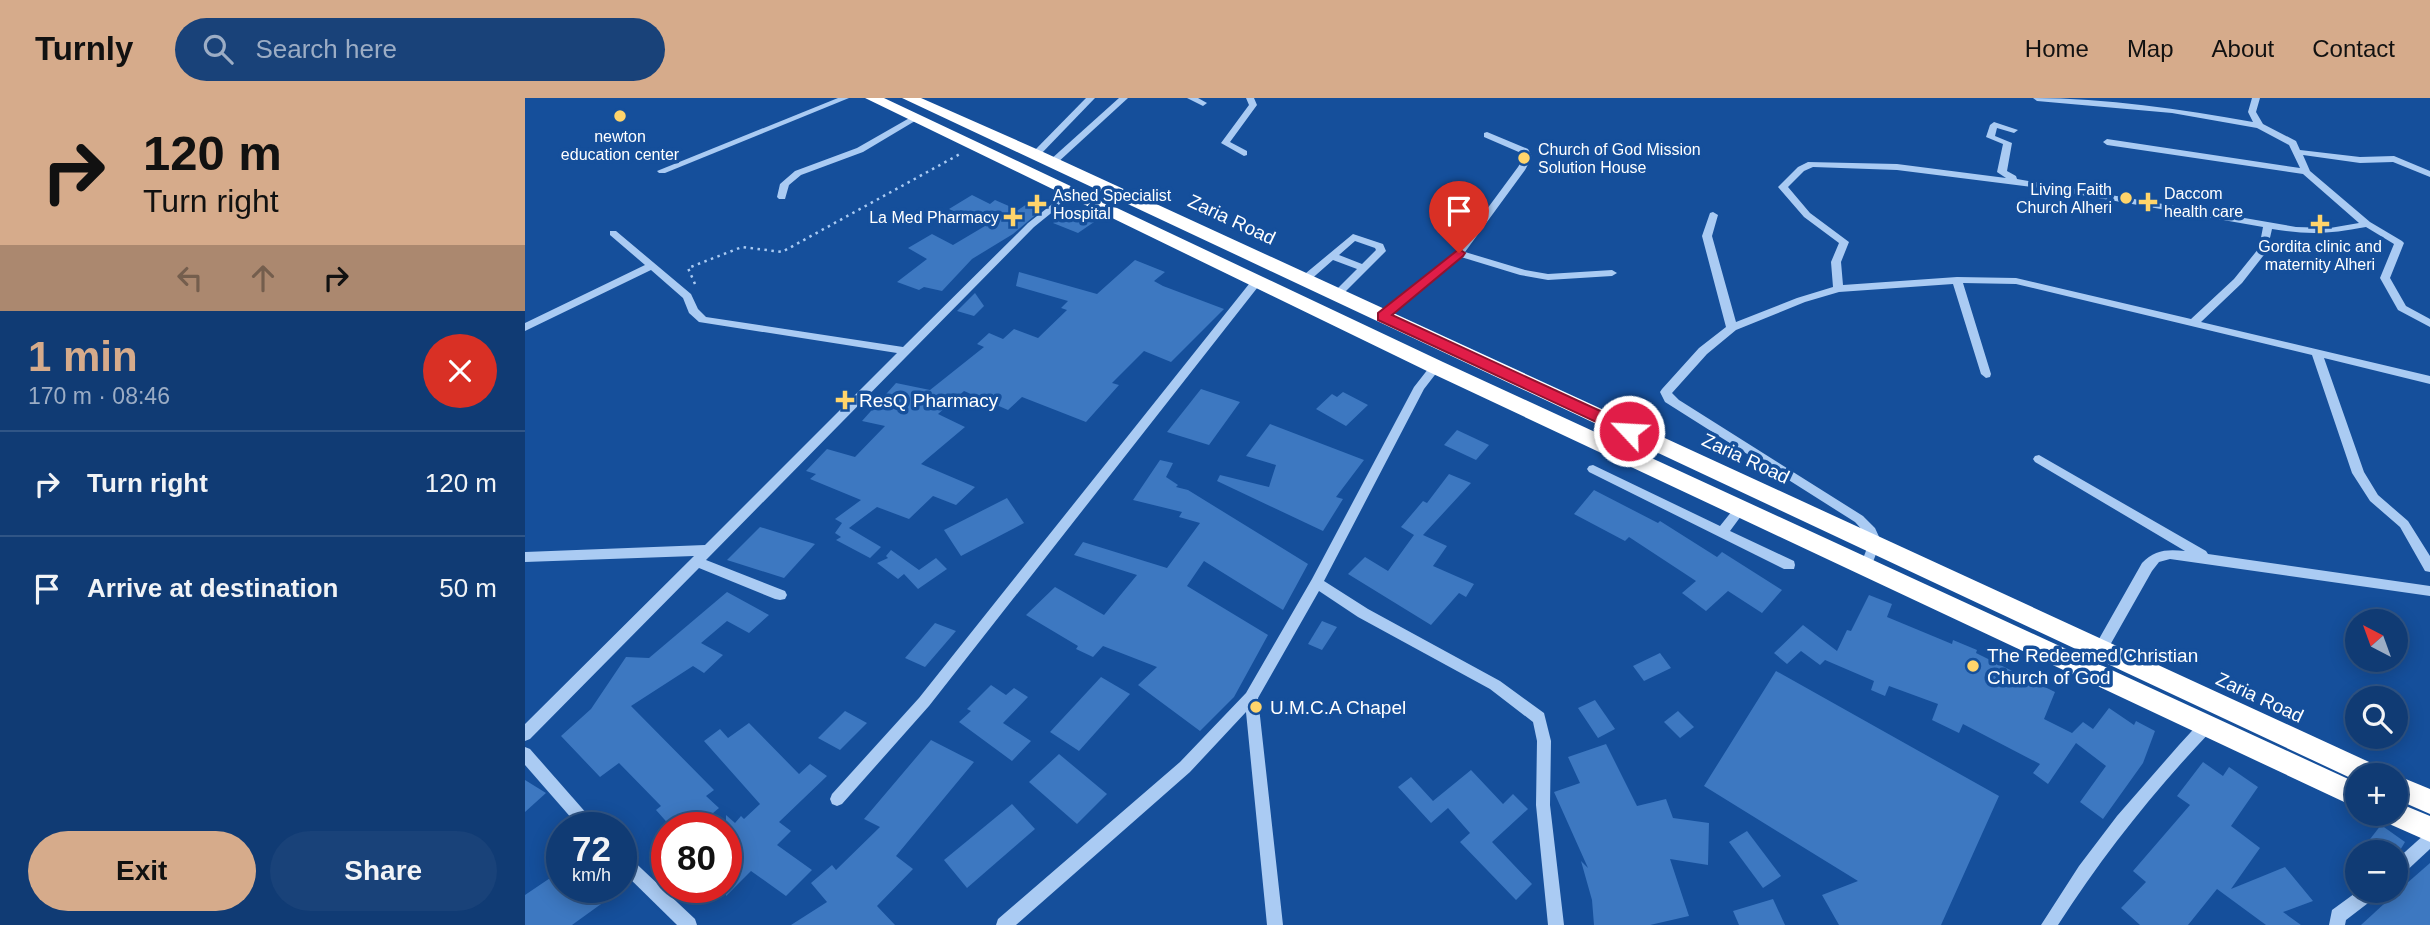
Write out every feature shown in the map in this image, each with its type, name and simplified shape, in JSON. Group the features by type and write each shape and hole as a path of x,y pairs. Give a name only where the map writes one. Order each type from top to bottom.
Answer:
{"highway":[{"path":"872,98 1073,191 1436,367 2345,790"},
{"name":"Zaria Road","path":"909,98 1045,158 2345,763"},
{"path":"1335,319 1344,298"},
{"path":"2408,792 2430,802"},
{"path":"2408,820 2430,830"}],"street":[{"path":"662,171 845,98"},
{"path":"1045,158 1091,98"},
{"path":"1045,158 1124,98"},
{"path":"1191,98 1203,103"},
{"path":"1244,153 1225,142 1253,105 1250,98"},
{"path":"2037,98 2172,110 2259,126 2293,143 2306,172 2367,224 2399,243 2385,278 2402,308 2430,324"},
{"path":"2256,98 2252,112 2259,126"},
{"path":"782,197 790,178 860,149 916,118"},
{"path":"2013,181 2013,175 2002,172 2008,142 1990,137 1994,125 2014,130"},
{"path":"1383,316 1459,253 1514,181 1528,157 1525,151 1487,135"},
{"path":"2107,142 2306,172"},
{"path":"2297,152 2360,160 2394,159 2430,174"},
{"path":"1838,289 1836,262 1844,242 1807,215 1783,187 1801,169 1811,164 1834,163 2013,181 2242,218 2268,226 2330,230 2367,224"},
{"path":"525,734 1031,225 1073,191"},
{"path":"1713,215 1707,236 1732,328"},
{"path":"2192,324 2238,281 2264,248 2268,226"},
{"path":"613,233 687,296 693,311 703,320 906,351"},
{"path":"1304,280 1353,237 1380,246 1381,251 1364,268 1344,298"},
{"path":"1459,253 1524,273 1548,276 1612,273"},
{"path":"1332,256 1364,268"},
{"path":"525,327 652,266"},
{"path":"1957,280 1986,374"},
{"path":"1865,567 1876,545 1874,532 1859,519 1669,399 1667,392 1693,361 1732,328 1801,300 1838,289 1957,280 2016,281 2430,380"},
{"path":"837,799 924,702 1257,281"},
{"path":"2317,355 2358,473 2374,498 2404,524 2430,567"},
{"path":"1004,925 1185,767 1251,697 1317,583 1420,387 1436,367"},
{"path":"2039,460 2206,558"},
{"path":"1593,469 1789,565"},
{"path":"1722,532 1740,509"},
{"path":"525,557 707,550"},
{"path":"2100,650 2155,558 2170,554 2430,591"},
{"path":"696,561 780,596"},
{"path":"1317,583 1363,613 1495,685 1539,718 1544,741 1543,805 1556,925"},
{"path":"1251,697 1275,925"},
{"path":"2049,925 2119,824 2154,780 2206,726"},
{"path":"525,754 576,812"},
{"path":"2408,859 2430,839"},
{"path":"637,875 689,925"},
{"path":"2337,925 2338,916 2355,903"}],"path":[{"path":"697,290 688,268 701,265 720,253 751,246 762,251 782,252 976,145"}],"building":[{"path":"972,195 990,204 995,200 1018,210 1033,200 1046,206 1013,234 972,259 942,291 924,287 919,290 897,282 927,259 908,248 932,234 953,245 985,226 949,209"},
{"path":"1069,212 1097,220 1078,233 1053,223"},
{"path":"1135,260 1165,272 1154,281 1163,286 1224,309 1171,362 1144,351 1112,383 1119,385 1086,422 1022,397 1008,410 964,391 938,414 965,427 921,464 975,487 956,505 933,496 909,519 877,507 849,528 881,547 870,558 836,540 841,537 835,533 842,523 835,519 861,500 810,479 816,474 806,471 827,449 855,457 885,426 862,421 896,383 930,390 984,347 977,344 989,333 1003,339 1014,329 1038,338 1067,310 1061,308 1068,301 1016,286 1019,272 1097,294"},
{"path":"975,293 984,306 974,316 957,311"},
{"path":"1201,389 1240,402 1209,445 1167,432"},
{"path":"1343,392 1368,405 1346,426 1316,409 1332,394 1337,397"},
{"path":"1270,424 1364,460 1336,497 1343,499 1323,531 1217,481 1220,475 1269,487 1276,465 1246,456"},
{"path":"1457,430 1489,445 1476,460 1444,445"},
{"path":"1160,460 1173,463 1166,477 1178,485 1176,487 1188,490 1308,564 1283,610 1204,561 1187,586 1268,635 1234,697 1200,731 1138,685 1157,667 1103,646 1093,657 1076,649 1078,646 1026,615 1055,587 1104,615 1137,575 1074,555 1083,542 1167,568 1200,523 1179,517 1182,512 1133,500"},
{"path":"1449,474 1471,483 1423,535 1447,546 1433,566 1474,584 1466,597 1459,593 1431,625 1348,574 1365,557 1388,571 1414,535 1401,527 1423,501 1427,503"},
{"path":"1594,490 1658,523 1660,521 1717,557 1722,552 1782,590 1762,613 1728,591 1706,611 1682,593 1696,581 1629,537 1625,541 1574,514"},
{"path":"1007,498 1024,523 961,556 944,530"},
{"path":"760,527 815,544 784,578 727,560"},
{"path":"891,550 919,570 936,558 947,569 918,589 904,574 898,579 877,563 888,558 886,556"},
{"path":"727,592 769,615 749,633 727,621 701,643 723,655 704,673 693,666 631,706 714,790 706,796 719,808 714,812 658,812 656,810 661,806 619,763 600,777 561,736 591,709 626,657 649,658"},
{"path":"1869,595 1892,604 1887,617 1952,644 1953,640 1977,650 1976,653 2055,692 2044,719 2072,733 2083,722 2093,729 2109,708 2134,725 2136,721 2155,731 2143,763 2103,819 2080,802 2106,766 2076,743 2048,784 2033,773 2040,764 1963,724 1959,733 1932,720 1938,704 1889,686 1885,696 1871,690 1874,681 1825,660 1820,665 1801,651 1787,664 1774,653 1803,625 1837,651 1847,630 1851,631"},
{"path":"1322,621 1337,627 1322,650 1308,644"},
{"path":"935,623 956,631 925,667 905,658"},
{"path":"1660,653 1671,668 1644,681 1633,666"},
{"path":"1776,671 1999,796 1941,925 1839,925 1822,895 1858,881 1704,786"},
{"path":"1101,677 1130,694 1079,751 1050,732"},
{"path":"991,685 1006,695 1014,688 1028,697 1003,723 1031,741 1012,761 959,722 971,711 967,709"},
{"path":"1595,700 1615,729 1598,738 1578,708"},
{"path":"845,711 867,723 840,750 818,738"},
{"path":"1678,711 1694,727 1680,738 1664,722"},
{"path":"749,723 799,774 810,764 827,776 779,822 791,831 777,845 812,870 786,896 751,871 742,880 742,817 744,819 760,804 704,741 720,729 728,738"},
{"path":"931,740 974,762 896,856 913,869 877,906 895,925 791,925 827,902 811,883 832,865 836,870 880,827 864,819"},
{"path":"1606,744 1637,806 1666,799 1673,818 1709,823 1708,865 1670,859 1689,916 1650,925 1594,925 1592,900 1581,861 1588,868 1554,792 1580,783 1568,757"},
{"path":"1059,754 1107,794 1077,824 1029,782"},
{"path":"2203,762 2223,776 2229,767 2258,787 2231,826 2260,848 2231,889 2285,867 2313,901 2283,912 2301,925 2266,925 2217,889 2188,925 2140,925 2121,908 2146,882 2133,871 2190,805 2177,796"},
{"path":"1471,770 1503,804 1513,794 1528,809 1492,842 1532,884 1516,900 1460,842 1470,833 1448,808 1431,823 1398,787 1411,777 1433,801"},
{"path":"525,780 546,793 525,812"},
{"path":"1012,804 1035,829 967,888 944,860"},
{"path":"2382,826 2402,840 2369,840"},
{"path":"1747,831 1781,876 1763,888 1729,842"},
{"path":"2430,863 2430,925 2361,925 2385,903 2408,903 2408,882"},
{"path":"546,881 546,903 602,903 572,925 525,925 525,895"},
{"path":"1773,899 1785,925 1739,925 1733,911"}],"place":[{"name":"newton education center","path":"620,116"},
{"name":"Church of God Mission Solution House","path":"1524,158"},
{"name":"Living Faith Church Alheri","path":"2126,198"},
{"name":"Daccom health care","path":"2148,202"},
{"name":"Ashed Specialist Hospital","path":"1037,204"},
{"name":"La Med Pharmacy","path":"1013,217"},
{"name":"Gordita clinic and maternity Alheri","path":"2320,224"},
{"name":"ResQ Pharmacy","path":"845,400"},
{"name":"The Redeemed Christian Church of God","path":"1973,666"},
{"name":"U.M.C.A Chapel","path":"1256,707"}],"route":[{"path":"1459,253 1383,316 1629,431"}]}
